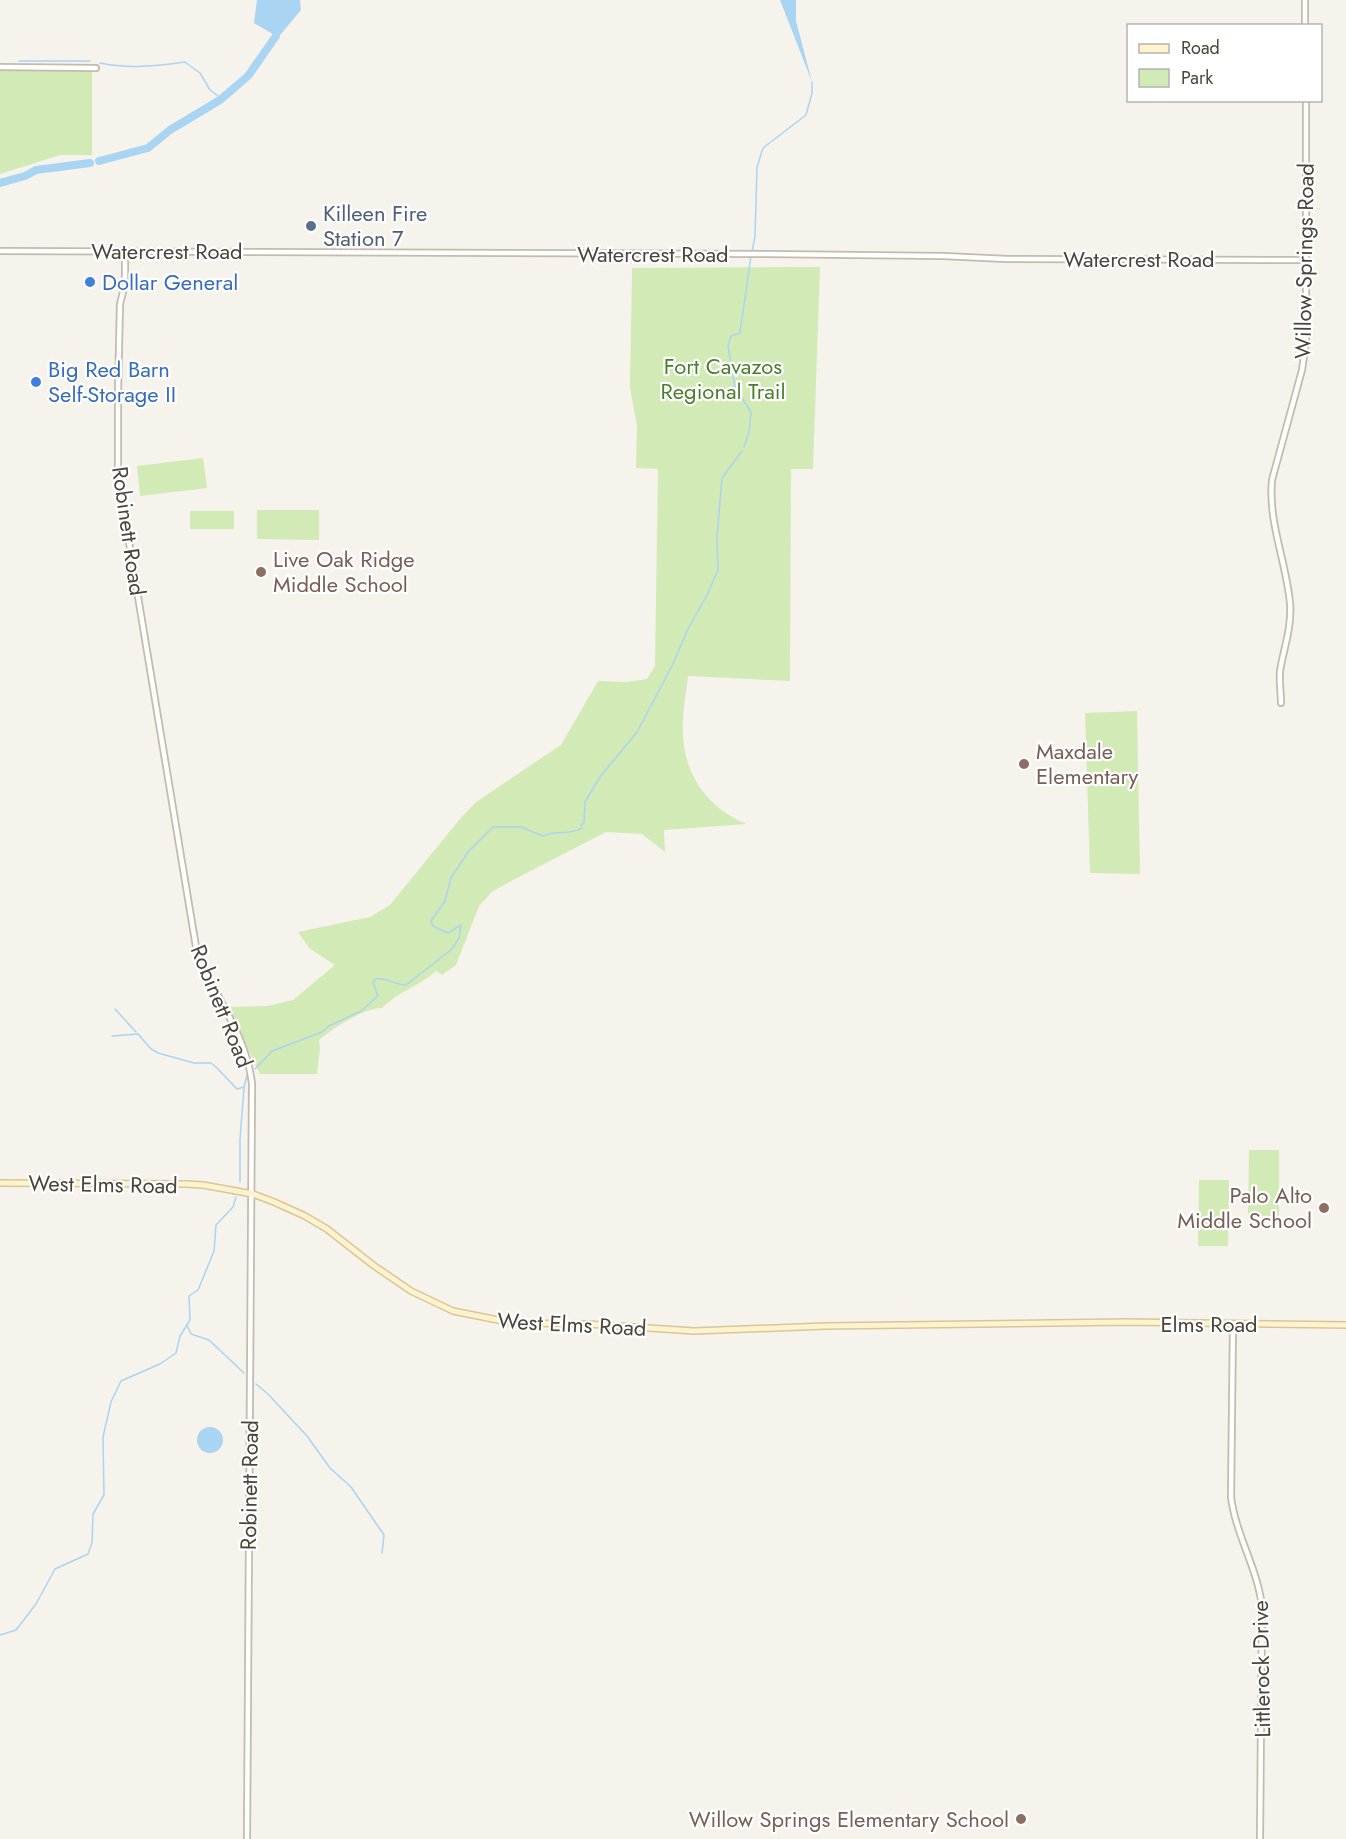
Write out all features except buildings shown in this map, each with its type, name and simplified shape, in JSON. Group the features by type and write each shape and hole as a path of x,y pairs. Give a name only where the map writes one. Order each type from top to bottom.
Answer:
{"main road":[{"name":"West Elms Road","path":"0,1183 186,1184 253,1194 305,1216 327,1229 411,1291 453,1311 513,1323 611,1325 694,1331 825,1326 1071,1323"},
{"name":"Elms Road","path":"1071,1323 1346,1325"}],"street":[{"path":"1305,0 1305,24"},
{"path":"0,67 96,68"},
{"name":"Willow Springs Road","path":"1281,703 1280,673 1287,646 1290,611 1272,511 1271,493 1272,480 1302,370 1305,349 1306,102"},
{"name":"Watercrest Road","path":"0,251 767,254 1007,259 1307,260"},
{"name":"Robinett Road","path":"125,251 125,284 120,304 118,474 197,953 207,978 241,1040 251,1074 253,1194 247,1839"},
{"name":"Littlerock Drive","path":"1233,1324 1231,1497 1237,1524 1257,1579 1262,1607 1260,1839"}],"green space":[{"path":"0,69 90,70 92,72 92,155 60,155 0,174"},
{"name":"Fort Cavazos Regional Trail","path":"820,267 813,469 791,469 790,681 688,676 685,697 684,747 693,775 700,788 721,809 747,824 664,830 665,852 642,834 606,832 493,891 479,906 456,965 442,975 436,971 382,1008 358,1015 325,1035 319,1040 317,1074 260,1074 228,1007 268,1006 293,1000 335,965 309,948 298,932 370,917 390,905 476,802 561,745 598,681 627,682 647,679 655,666 658,469 636,468 637,426 630,388 632,268"},
{"path":"203,458 207,488 140,496 137,466"},
{"path":"257,510 319,510 319,540 257,539"},
{"path":"190,511 234,511 234,529 190,529"},
{"path":"1137,711 1140,874 1090,873 1085,713"},
{"path":"1249,1150 1279,1150 1279,1216 1248,1216"},
{"path":"1199,1180 1229,1180 1228,1246 1198,1246"}],"water":[{"path":"257,0 300,0 301,10 281,34 276,36 254,23"},
{"path":"780,0 796,0 796,21 812,82"},
{"path":"210,1427 219,1431 223,1440 219,1449 210,1453 201,1449 197,1440 201,1431"}],"waterway":[{"path":"99,161 148,148 170,130 220,100 248,76 276,36 277,26"},
{"path":"19,61 90,61"},
{"path":"100,63 153,66 185,62 200,73 210,90 222,99"},
{"path":"752,252 755,236 757,167 763,148 806,115 812,93 812,82"},
{"path":"0,183 25,176 36,170 90,163"},
{"path":"744,447 749,432 751,412 735,387 728,346 731,336 740,333 751,256"},
{"path":"255,1069 272,1051 322,1032 329,1026 361,1011 378,996 373,983 375,979 406,985 452,949 459,938 461,925 448,933 433,926 431,921 445,901 451,878 468,852 493,827 521,827 543,836 573,832 582,828 585,802 600,777 637,732 718,570 717,537 722,478 742,451"},
{"path":"115,1009 136,1032"},
{"path":"112,1036 138,1034 151,1049 158,1053 194,1063 211,1063 237,1089 244,1087 247,1075"},
{"path":"240,1182 240,1139 244,1088"},
{"path":"0,1635 16,1630 36,1604 55,1569 88,1554 92,1543 93,1514 104,1495 103,1437 111,1402 121,1381 160,1364 176,1353 180,1336 190,1320 189,1296 198,1290 214,1251 216,1225 233,1207 236,1197"},
{"path":"187,1325 191,1334 209,1340 244,1373"},
{"path":"256,1384 307,1436 330,1468 351,1487 384,1535 382,1553"}],"place":[{"name":"Killeen Fire Station 7","path":"311,226"},
{"name":"Dollar General","path":"90,282"},
{"name":"Big Red Barn Self-Storage II","path":"36,382"},
{"name":"Live Oak Ridge Middle School","path":"261,572"},
{"name":"Maxdale Elementary","path":"1024,764"},
{"name":"Palo Alto Middle School","path":"1324,1208"},
{"name":"Willow Springs Elementary School","path":"1021,1819"}]}
